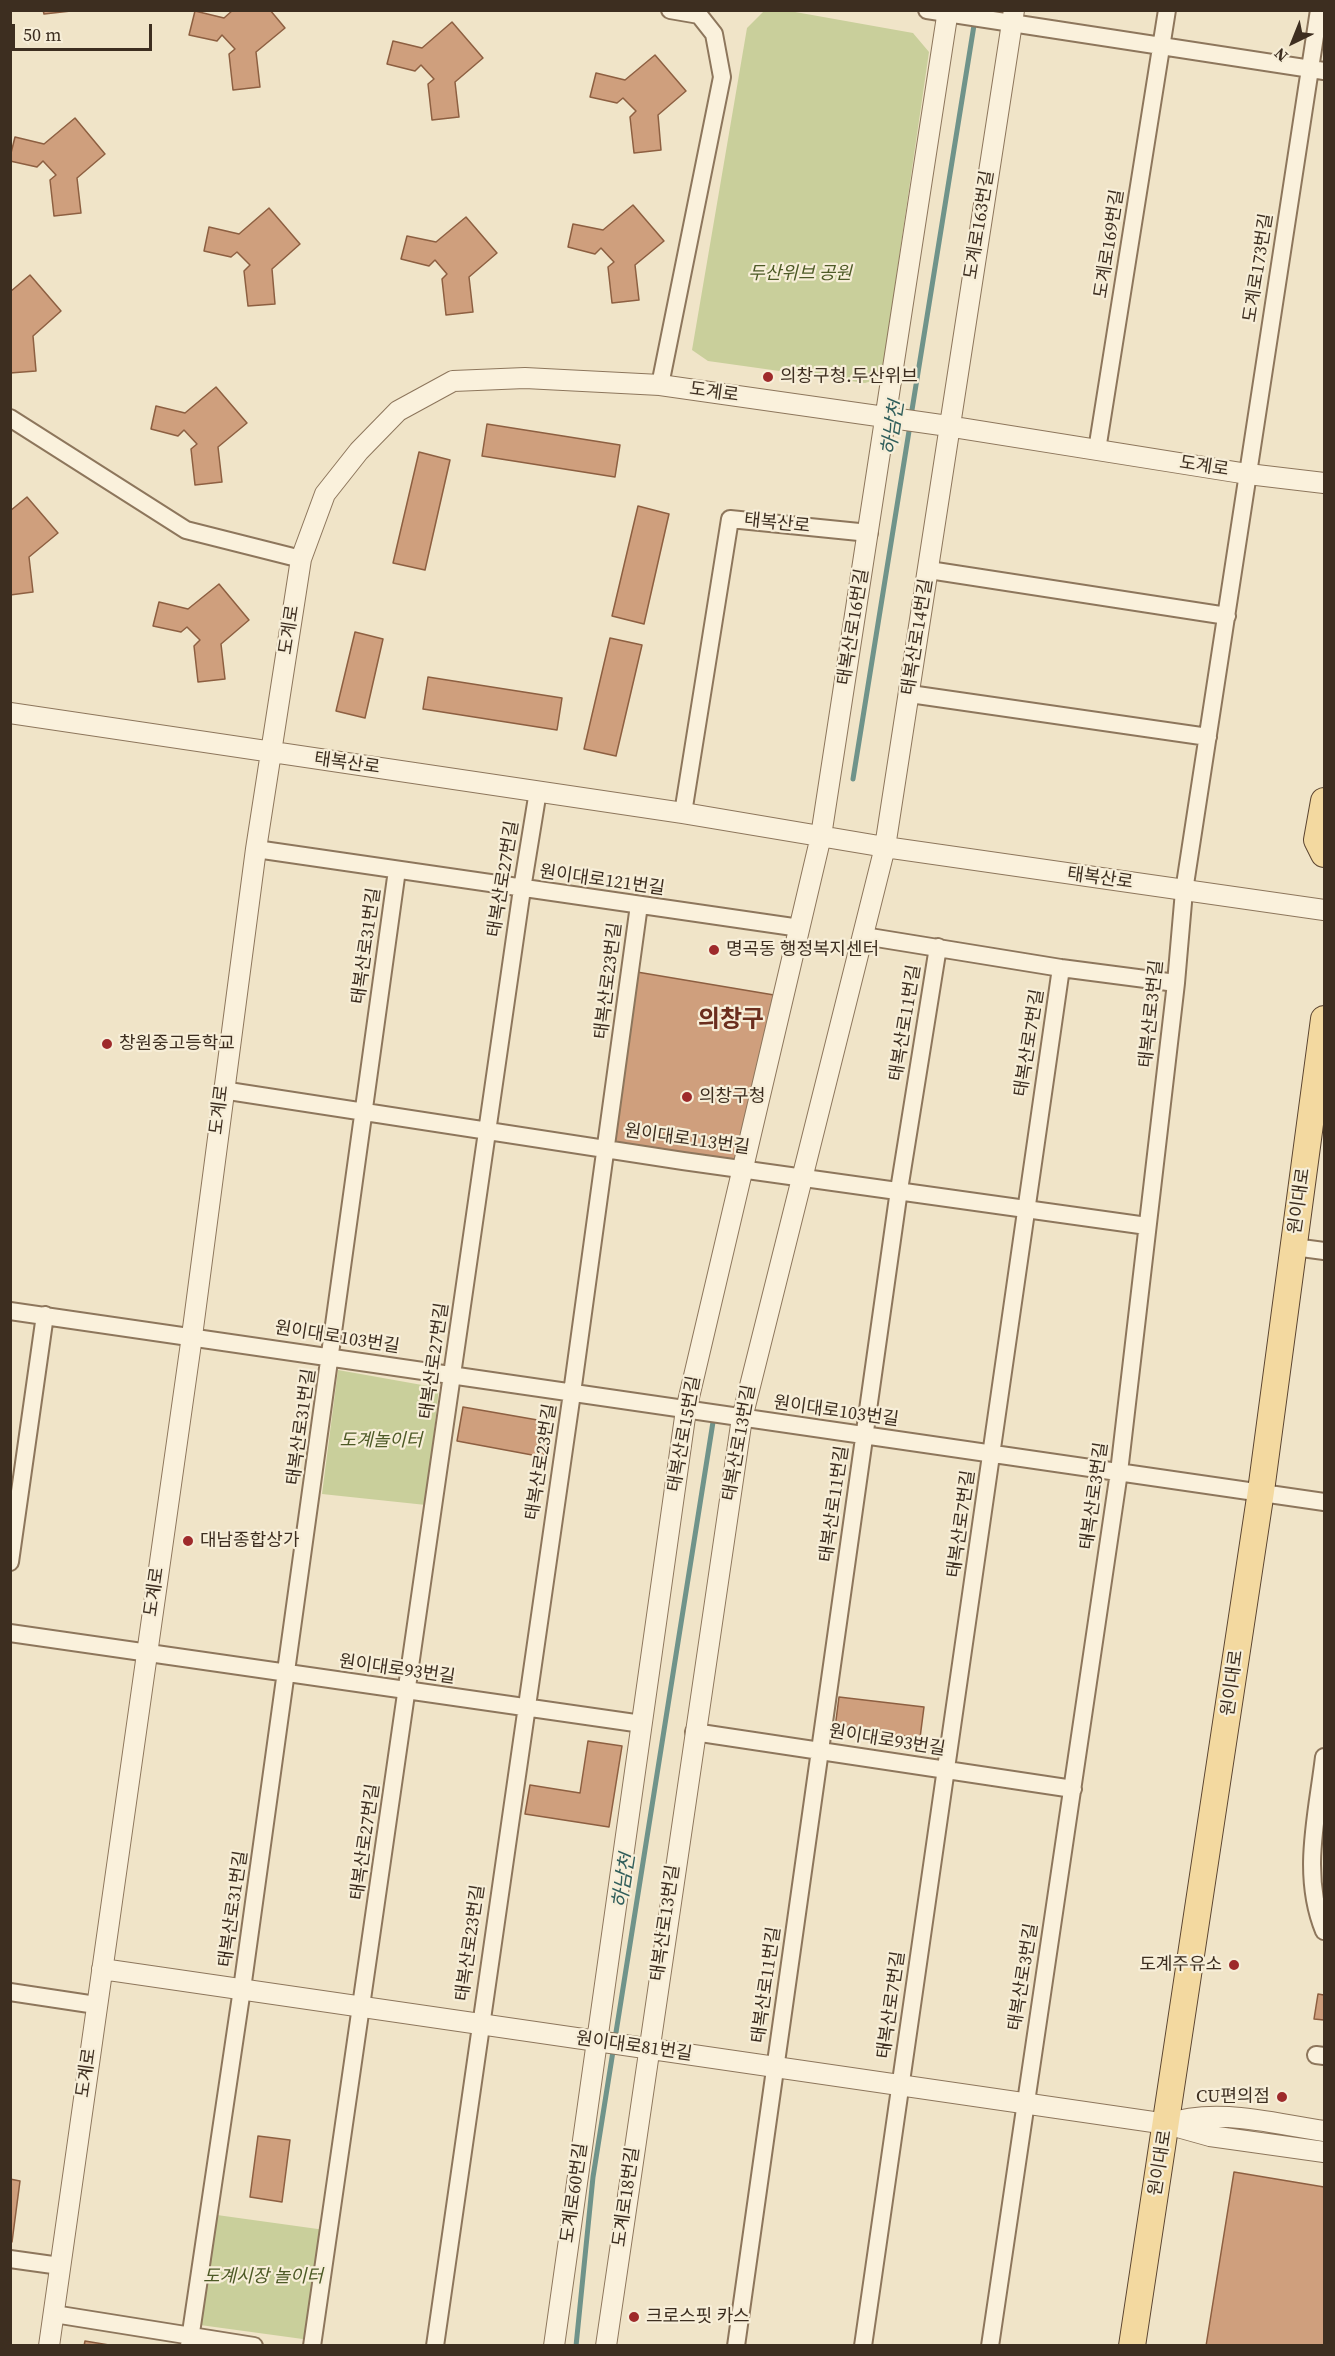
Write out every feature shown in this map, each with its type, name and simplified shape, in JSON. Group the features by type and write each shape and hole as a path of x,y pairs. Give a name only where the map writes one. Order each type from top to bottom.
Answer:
{"main road":[{"path":"1324,801 1317,840 1324,854"},
{"name":"원이대로","path":"1131,2346 1167,2124 1261,1491 1324,1018"}],"street":[{"path":"660,385 722,77 714,34 699,15 670,10"},
{"path":"927,10 1009,18 1317,70"},
{"name":"도계로169번길","path":"1097,450 1167,10"},
{"name":"도계로173번길","path":"1208,737 1248,474 1317,70 1319,10"},
{"name":"태복산로16번길","path":"824,837 869,533 893,418 953,13"},
{"name":"도계로163번길","path":"945,426 1009,18"},
{"name":"도계로","path":"49,2346 192,1336 222,1090 256,849 301,559 325,495 359,451 398,411 453,381 525,378 660,385 893,418 1248,474 1324,483"},
{"path":"10,418 186,530 301,559"},
{"name":"태복산로14번길","path":"880,846 910,694 945,426"},
{"name":"태복산로","path":"683,813 730,519 869,533"},
{"path":"928,570 1227,616"},
{"path":"910,694 1208,737"},
{"name":"태복산로","path":"10,713 683,813 880,846 1324,910"},
{"name":"태복산로3번길","path":"990,2346 1119,1472 1176,983 1184,891 1208,737"},
{"name":"태복산로27번길","path":"312,2346 538,791"},
{"name":"태복산로15번길","path":"600,2042 686,1410 800,928 824,837"},
{"name":"태복산로13번길","path":"640,2048 694,1732 742,1418 801,1175 864,936 880,846"},
{"name":"원이대로121번길","path":"256,849 800,928"},
{"name":"태복산로31번길","path":"190,2341 287,1674 397,870"},
{"name":"태복산로23번길","path":"435,2346 572,1394 639,905"},
{"path":"864,936 1061,968 1176,983"},
{"name":"태복산로11번길","path":"736,2346 899,1190 938,947"},
{"name":"태복산로7번길","path":"863,2346 1061,968"},
{"name":"원이대로113번길","path":"222,1090 488,1131 1147,1226"},
{"path":"1294,1247 1324,1251"},
{"name":"원이대로103번길","path":"10,1311 991,1455 1261,1491 1324,1502"},
{"path":"10,1562 45,1315"},
{"name":"원이대로93번길","path":"10,1633 407,1692 642,1724"},
{"name":"원이대로93번길","path":"694,1732 1073,1789"},
{"path":"1324,1757 1310,1874 1314,1907 1324,1931"},
{"name":"원이대로81번길","path":"102,1969 1167,2124"},
{"path":"10,1992 96,2005"},
{"name":"도계로60번길","path":"554,2346 600,2042"},
{"name":"도계로18번길","path":"606,2346 640,2048"},
{"path":"1167,2124 1189,2117 1215,2117 1324,2131"},
{"path":"1167,2124 1210,2136 1324,2152"},
{"path":"10,2259 60,2266"},
{"path":"54,2314 190,2341 254,2346"}],"green space":[{"name":"두산위브 공원","path":"784,10 913,33 929,52 883,368 875,380 865,383 708,361 692,350 747,28 764,11"},
{"name":"도계놀이터","path":"338,1370 439,1388 426,1505 322,1494"},
{"name":"도계시장 놀이터","path":"217,2215 325,2230 310,2340 200,2325"}],"building":[{"path":"43,10 71,10 71,11 44,14"},
{"path":"233,10 270,10 285,28 256,52 260,87 233,90 229,54 235,49 222,35 217,41 189,35 195,11 224,18"},
{"path":"452,22 483,58 455,82 459,117 432,120 428,84 434,79 421,65 415,71 387,64 393,41 422,48"},
{"path":"655,55 686,91 658,115 661,150 634,153 630,117 636,111 623,98 617,103 590,97 596,73 625,80"},
{"path":"75,118 105,154 77,178 81,213 54,216 50,180 56,175 43,161 37,167 10,161 10,157 15,137 44,144"},
{"path":"633,205 664,241 635,265 639,300 612,303 608,267 614,262 601,248 595,254 568,247 573,224 603,230"},
{"path":"269,208 300,244 272,269 275,304 248,306 244,271 250,265 237,252 231,257 204,251 209,227 239,234"},
{"path":"466,217 497,253 469,277 473,312 446,315 442,279 447,274 435,260 429,266 401,259 407,236 436,242"},
{"path":"30,275 61,311 33,336 36,371 10,373 10,292"},
{"path":"216,387 247,423 218,447 222,482 195,485 191,449 197,444 184,430 178,436 151,429 156,406 185,413"},
{"path":"487,424 620,445 615,477 482,456"},
{"path":"419,452 450,460 425,570 393,563"},
{"path":"27,497 58,533 29,557 33,592 10,595 10,511"},
{"path":"638,506 669,514 644,624 612,616"},
{"path":"219,584 249,620 221,644 225,679 198,682 194,646 200,640 187,627 181,632 153,626 159,602 188,609"},
{"path":"355,632 383,639 365,718 336,711"},
{"path":"610,638 642,645 616,756 584,749"},
{"path":"428,677 562,698 557,730 423,709"},
{"name":"의창구청","path":"637,972 780,996 740,1166 612,1146"},
{"path":"463,1407 549,1422 543,1457 457,1441"},
{"path":"839,1697 924,1707 920,1738 835,1728"},
{"path":"588,1741 622,1746 609,1827 525,1814 530,1785 580,1793"},
{"path":"1318,1994 1324,1995 1324,2020 1314,2019"},
{"path":"258,2136 290,2140 282,2202 250,2197"},
{"path":"1234,2172 1324,2187 1324,2346 1206,2346"},
{"path":"10,2179 20,2181 12,2242 10,2242"},
{"path":"85,2341 115,2346 84,2346"}],"waterway":[{"name":"하남천","path":"911,416 975,19"},
{"name":"하남천","path":"853,779 910,425"},
{"name":"하남천","path":"576,2346 593,2177 713,1422"}],"place":[{"name":"의창구청.두산위브","path":"768,377"},
{"name":"명곡동 행정복지센터","path":"714,950"},
{"name":"창원중고등학교","path":"107,1044"},
{"name":"의창구청","path":"687,1097"},
{"name":"대남종합상가","path":"188,1541"},
{"name":"도계주유소","path":"1234,1965"},
{"name":"CU편의점","path":"1282,2097"},
{"name":"크로스핏 카스","path":"634,2317"}],"district":[{"name":"의창구","path":"731,1021"}]}
